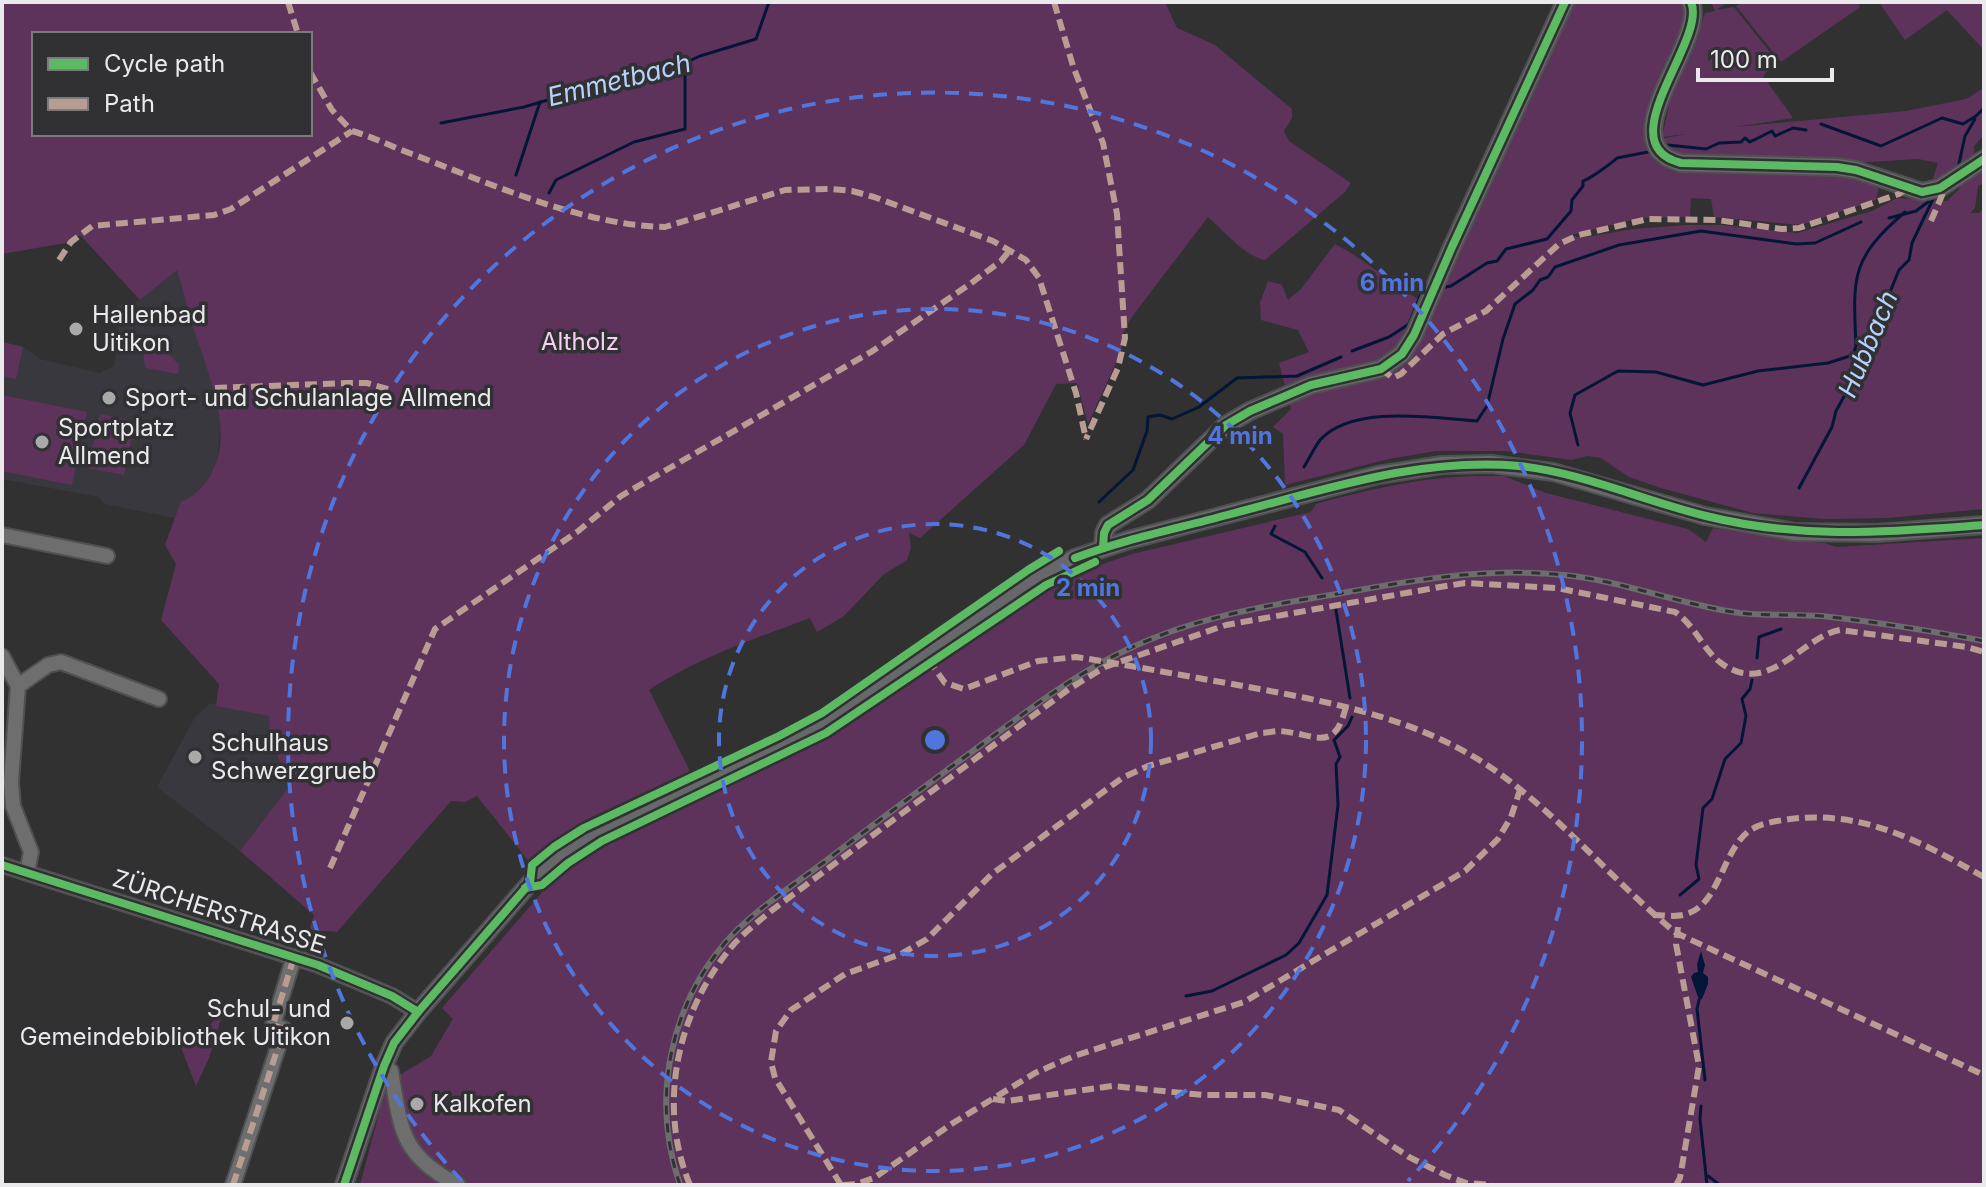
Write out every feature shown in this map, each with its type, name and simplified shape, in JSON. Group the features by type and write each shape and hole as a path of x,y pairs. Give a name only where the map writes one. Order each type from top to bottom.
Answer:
{"main road":[{"path":"1103,548 1108,525 1148,500 1226,425 1250,411 1311,385 1381,369 1402,354 1414,335 1565,2"},
{"path":"1691,2 1695,13 1694,23 1667,82 1654,124 1655,142 1670,159 1681,163 1847,168 1922,192 1940,188 1984,159"},
{"path":"344,1185 394,1043 543,868 568,849 816,728 1038,577 1103,548 1378,475 1430,466 1468,464 1553,472 1705,516 1795,532 1836,534 1984,525"}],"street":[{"path":"2,535 107,556"},
{"path":"2,656 18,686 6,780 31,852 27,873"},
{"path":"18,686 48,665 61,662 159,699"},
{"name":"ZÜRCHERSTRASSE","path":"2,865 343,974 392,996 418,1012"},
{"path":"233,1185 284,1029 273,1025 294,957"},
{"path":"384,1066 391,1071 397,1114 408,1143 428,1167 458,1185"}],"shaded area":[{"name":"Sport- und Schulanlage Allmend","path":"177,269 215,388 221,422 217,466 207,480 190,499 181,501 175,518 104,504 99,497 2,479 2,342 22,346 40,359 100,373 114,366 119,338 116,306 140,300"},
{"path":"210,703 269,716 270,741 291,784 240,851 157,787 195,717"}],"green space":[{"name":"Altholz","path":"2,2 1165,2 1177,28 1215,45 1292,109 1292,118 1284,131 1289,141 1351,183 1345,192 1265,260 1241,248 1208,217 1131,318 1123,334 1121,352 1088,424 1077,383 1056,384 1024,445 920,538 909,533 911,548 907,560 883,575 844,616 817,632 810,618 768,633 707,658 649,690 692,775 588,825 531,864 477,796 465,802 451,801 337,932 309,930 314,915 240,851 291,784 270,741 269,716 216,706 219,684 161,620 176,564 165,545 181,501 197,492 214,468 221,436 217,402 177,270 140,300 81,236 71,242 2,254"},
{"path":"1574,2 1683,2 1686,17 1645,122 1645,142 1686,134 1662,137 1675,79 1705,13 1715,11 1711,2 1728,2 1716,10 1734,7 1777,61 1763,76 1793,118 1735,127 1906,111 1966,99 1984,88 1984,135 1974,146 1973,175 1984,169 1984,183 1978,186 1975,208 1970,213 1979,213 1984,208 1984,509 1887,518 1824,519 1753,513 1629,477 1601,458 1587,456 1572,460 1505,451 1436,451 1389,459 1285,485 1283,434 1273,427 1291,409 1279,363 1309,352 1298,330 1261,320 1260,303 1268,281 1282,285 1288,300 1301,289 1335,244 1434,308 1498,171 1565,12","holes":["1681,155 1852,163 1918,159 1938,163 1933,178 1961,187 1947,201 1897,198 1872,211 1797,233 1722,225 1687,225 1633,229 1581,238 1571,235 1640,218 1690,217 1691,198 1711,199 1714,217 1801,225 1876,200 1879,187 1861,178 1843,176 1671,171 1653,160"]},
{"path":"1742,2 1857,2 1860,7 1781,62 1736,6"},
{"path":"1879,2 1984,2 1984,50 1947,10 1905,40"},
{"path":"152,340 158,342 179,365 178,374 146,368 144,353"},
{"path":"2,342 23,347 16,379 2,376"},
{"name":"Sportplatz Allmend","path":"2,395 87,412 72,485 2,471"},
{"path":"100,414 135,421 124,475 88,468"},
{"path":"1504,476 1546,493 1688,529 1706,542 1713,528 1837,547 1984,538 1984,1185 360,1185 387,1083 431,1056 453,1019 442,1008 558,874 603,843 825,736 1027,600 1068,576 1132,554 1311,512 1316,504 1354,494 1412,482"},
{"path":"223,1012 209,1058 196,1086 177,1037 192,1042"}],"water":[{"path":"1701,951 1705,965 1703,973 1708,977 1708,984 1699,1000 1691,977 1698,972"}],"waterway":[{"name":"Emmetbach","path":"441,123 524,107 589,88 665,72 700,56 756,39 769,2"},
{"path":"549,193 556,180 634,142 685,129 685,64"},
{"path":"516,175 540,102"},
{"path":"1821,124 1881,146 1942,118 1963,124 1984,108"},
{"name":"Hubbach","path":"1958,168 1965,136 1975,119"},
{"path":"1668,145 1706,149 1719,143 1741,142 1745,138 1750,142 1772,131 1775,136 1793,128 1806,130"},
{"path":"1440,288 1451,286 1487,263 1497,261 1506,249 1547,239 1571,211 1572,200 1583,186 1583,181 1617,158 1648,152"},
{"path":"1889,218 1916,211 1932,199"},
{"name":"Hubbach","path":"1799,488 1858,371 1880,303 1888,297 1899,270 1909,260 1912,243 1933,199"},
{"path":"1578,445 1570,413 1575,395 1618,371 1656,372 1703,385 1758,371 1828,363 1853,355 1859,271 1874,243 1905,212"},
{"path":"1304,467 1320,440 1352,421 1394,416 1477,421 1487,406 1515,304 1540,280 1548,277 1555,267 1619,245 1701,231 1796,244 1815,243 1861,222"},
{"path":"1352,351 1389,337 1409,324 1421,294"},
{"path":"1099,502 1133,470 1147,431 1148,417 1160,415 1172,419 1199,407 1237,378 1297,376 1341,357"},
{"path":"1275,526 1271,534 1305,552 1322,578"},
{"path":"1336,610 1350,698"},
{"name":"Hubbach","path":"1757,658 1759,637 1781,629"},
{"name":"Hubbach","path":"1680,895 1699,879 1696,865 1703,808 1712,799 1725,759 1741,743 1746,716 1742,699 1750,689 1752,680"},
{"path":"1186,996 1212,991 1286,955 1299,943 1327,895 1338,805 1336,764 1340,757 1334,740 1352,717"},
{"name":"Hubbach","path":"1699,1000 1697,1009 1705,1080"},
{"name":"Hubbach","path":"1701,1106 1707,1185"},
{"name":"Hubbach","path":"1708,1176 1720,1185"}],"railway":[{"path":"680,1185 671,1152 667,1118 667,1085 672,1052 694,989 711,960 733,934 777,897 1033,707 1086,671 1150,640 1202,622 1282,603 1422,580 1478,574 1535,573 1586,578 1740,613 1822,616 1984,641"}],"marked path":[{"path":"288,2 297,32"},
{"path":"1054,2 1073,66 1103,143 1117,214 1125,338 1118,368 1086,439"},
{"path":"312,75 332,110 352,131 566,210 632,224 665,227 785,190 832,189 874,197 993,241 1026,260 1039,278 1076,393 1086,439"},
{"path":"59,260 71,242 92,226 214,215 231,209 352,131"},
{"path":"1381,369 1393,378 1401,374 1443,334 1486,311 1559,244 1579,235 1648,219 1717,220 1782,229 1799,228 1899,194 1907,188"},
{"path":"1931,221 1943,193 1940,188"},
{"path":"330,868 435,629 577,532 621,496 871,352 970,284 1001,261 1010,250"},
{"path":"215,388 367,383 391,390"},
{"path":"690,1185 680,1154 675,1122 674,1090 678,1058 699,998 734,944 771,911 1069,689 1105,667 1226,625 1465,583 1557,588 1675,612 1715,658 1738,672 1754,674 1769,670 1826,635 1840,630 1984,652"},
{"path":"928,659 945,683 964,689 1038,661 1076,657 1302,697 1405,725 1470,754 1524,792 1676,933 1984,1075"},
{"path":"841,1185 775,1078 771,1062 776,1031 791,1010 845,974 901,954 927,939 992,874 1122,778 1148,766 1261,733 1280,731 1322,738 1330,736 1336,731 1346,706"},
{"path":"843,1185 874,1178 953,1123 1035,1073 1074,1056 1244,1002 1465,871 1498,839 1511,817 1520,790"},
{"path":"1653,915 1679,916 1695,910 1713,890 1732,852 1749,831 1763,824 1790,819 1817,817 1867,824 1914,841 1984,877"},
{"path":"1676,1185 1680,1178 1699,1066 1676,944 1678,927"},
{"path":"233,1185 284,1029 273,1025 294,957"},
{"path":"993,1099 1007,1101 1112,1086 1203,1095 1265,1095 1339,1110 1409,1157 1445,1175 1466,1183 1492,1185"}],"cycle path":[{"path":"1103,548 1108,525 1148,500 1226,425 1250,411 1311,385 1381,369 1402,354 1414,335 1565,2"},
{"path":"1691,2 1692,19 1686,41 1664,90 1653,135 1661,152 1681,163 1837,167 1856,170 1922,192 1940,188 1984,159"},
{"path":"1075,558 1335,486 1408,471 1481,464 1519,466 1567,475 1706,516 1777,529 1879,532 1984,525"},
{"path":"344,1185 394,1043 530,883 532,865 584,828 822,713 1059,551"},
{"path":"525,888 542,885 602,841 826,733 1046,585 1095,562"},
{"path":"2,865 318,965 392,996 418,1012"}],"place":[{"name":"Hallenbad Uitikon","path":"76,329"},
{"name":"Sport- und Schulanlage Allmend","path":"109,398"},
{"name":"Sportplatz Allmend","path":"42,442"},
{"name":"Schulhaus Schwerzgrueb","path":"195,757"},
{"name":"Schul- und Gemeindebibliothek Uitikon","path":"347,1023"},
{"name":"Kalkofen","path":"417,1104"}]}
